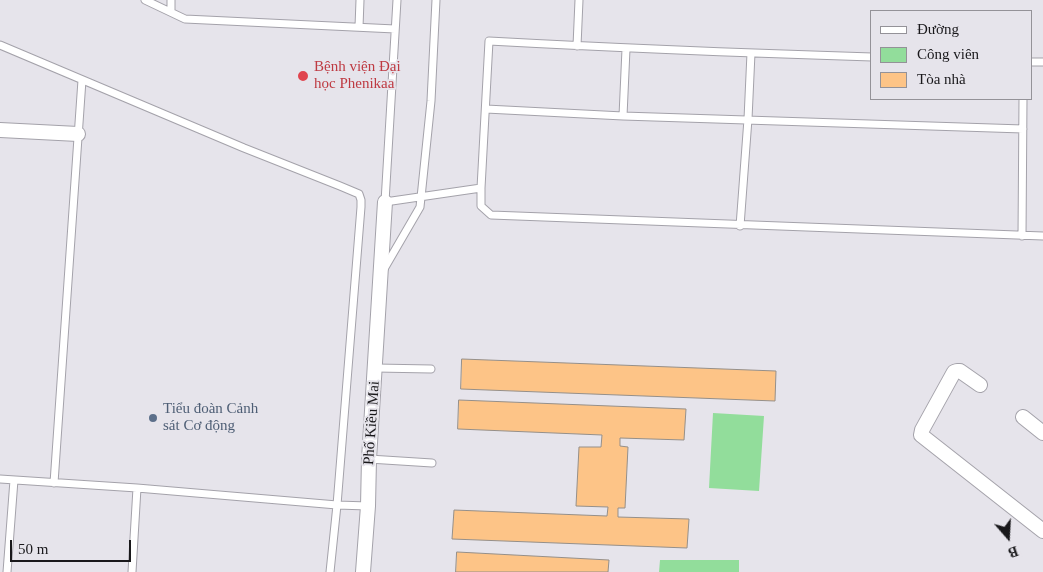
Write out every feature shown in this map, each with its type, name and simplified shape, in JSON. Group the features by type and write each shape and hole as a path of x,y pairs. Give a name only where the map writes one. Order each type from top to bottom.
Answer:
{"street":[{"path":"0,130 78,134"},
{"name":"Phố Kiều Mai","path":"363,572 385,202"},
{"path":"980,385 960,371 954,372 921,433 923,437 1043,531"},
{"path":"1023,417 1043,433"}],"lane":[{"path":"145,0 185,19 395,29"},
{"path":"171,12 172,0"},
{"path":"359,27 360,0"},
{"name":"Phố Kiều Mai","path":"385,202 397,0"},
{"name":"Phố Kiều Mai","path":"381,275 420,207 431,101 436,0"},
{"path":"577,46 579,0"},
{"path":"870,57 489,41 481,206 491,215 740,226 1043,236"},
{"path":"0,45 244,148 359,194 361,207 330,572"},
{"path":"623,116 626,48"},
{"path":"740,226 751,53"},
{"path":"54,483 82,80"},
{"path":"1022,236 1023,100"},
{"path":"486,109 623,116 1023,129"},
{"path":"385,202 482,188"},
{"path":"376,368 431,369"},
{"path":"369,459 432,463"},
{"path":"0,479 368,506"},
{"path":"7,572 14,480"},
{"path":"132,572 137,488"}],"green space":[{"path":"713,413 764,416 759,491 709,488"},
{"path":"660,560 739,560 739,572 659,572"}],"building":[{"path":"462,359 776,371 775,401 461,389"},
{"path":"459,400 686,409 684,440 620,438 620,446 628,447 625,508 618,508 618,517 689,519 687,548 452,539 454,510 607,516 608,507 576,506 579,447 601,447 602,435 458,429"},
{"path":"457,552 609,560 608,572 456,572"}],"place":[{"name":"Bệnh viện Đại học Phenikaa","path":"303,76"},
{"name":"Tiểu đoàn Cảnh sát Cơ động","path":"153,418"}]}
